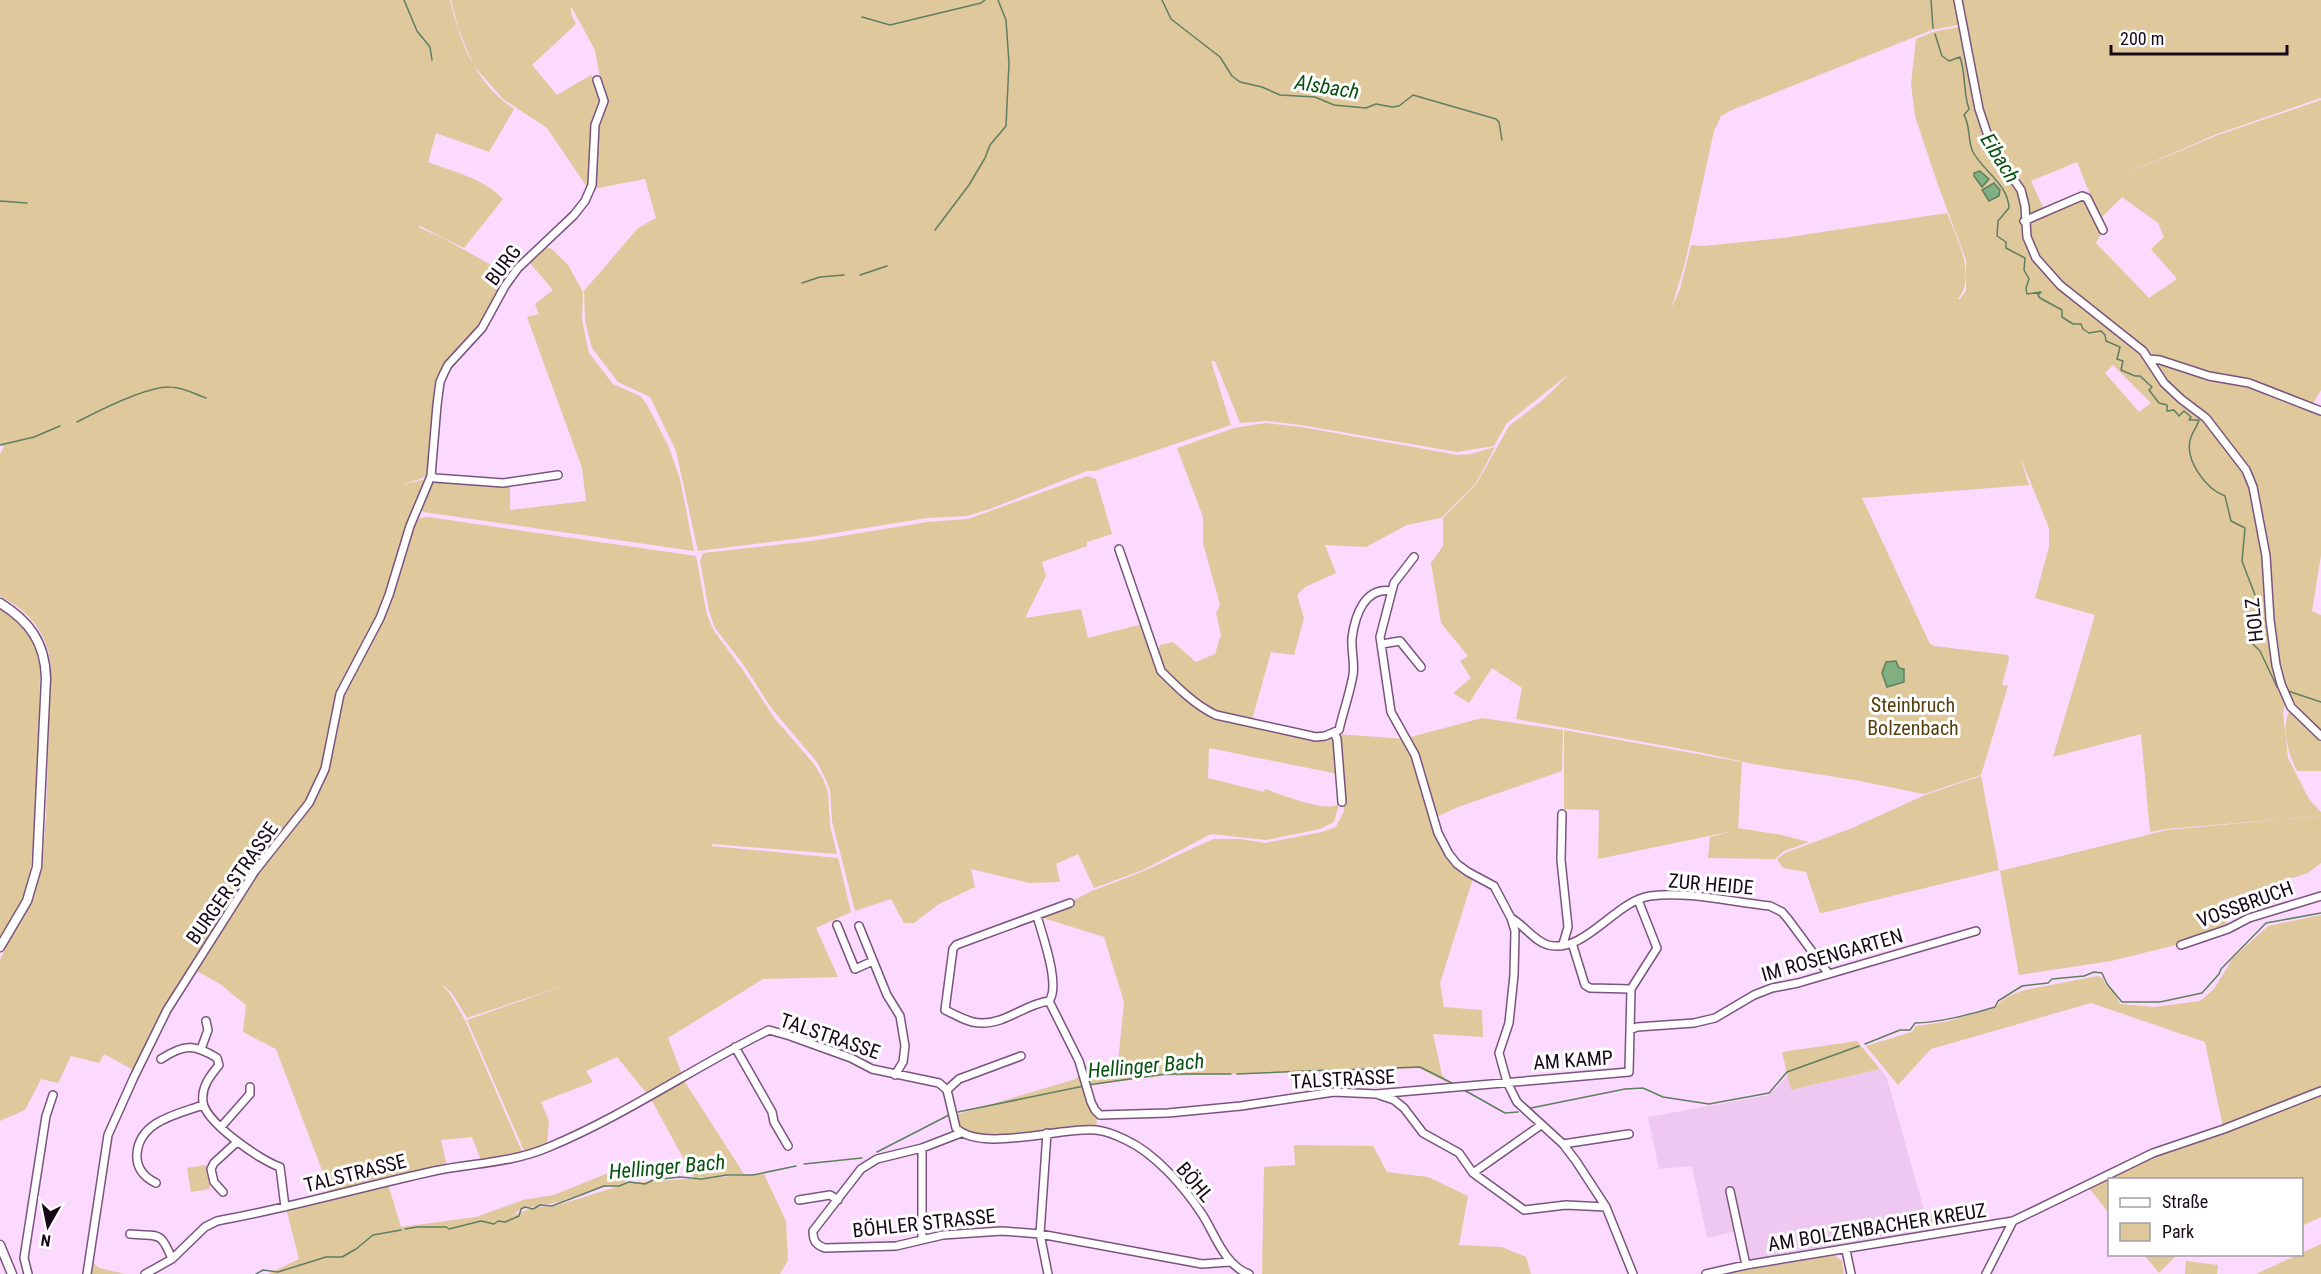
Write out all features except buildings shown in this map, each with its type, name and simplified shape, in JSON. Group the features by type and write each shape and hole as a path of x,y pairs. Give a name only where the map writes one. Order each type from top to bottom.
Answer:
{"street":[{"name":"HOLZ","path":"1958,0 1979,109 1992,148 2021,190 2025,206 2026,237 2032,250 2049,275 2136,345 2149,359 2164,383 2206,418 2246,470 2253,487 2266,556 2270,620 2281,684 2291,707 2321,736"},
{"name":"BURG","path":"416,513 431,476 440,382 448,365 482,328 505,286 518,268 574,215 590,191 595,125 604,100 597,80"},
{"path":"2024,221 2082,195 2087,198 2103,230"},
{"path":"2149,359 2249,383 2321,411"},
{"path":"431,476 503,483 558,475"},
{"name":"BURGER STRASSE","path":"87,1274 108,1135 167,1010 250,879 296,820 319,784 325,769 340,694 380,618 416,513"},
{"path":"1119,549 1161,671 1168,678 1207,711 1216,715 1316,737 1339,730 1353,673 1352,638 1359,610 1370,594 1382,589 1392,591"},
{"path":"1414,557 1399,575 1392,591 1380,637 1391,712 1415,755 1438,833 1457,864 1494,886 1511,918 1515,931 1513,984 1509,1023 1499,1053 1507,1082 1516,1102 1563,1144 1605,1207 1633,1274"},
{"path":"0,603 26,622 36,636 44,655 46,678 37,867 27,901 0,947"},
{"path":"1382,644 1401,641 1421,667"},
{"path":"1334,732 1337,739 1342,802"},
{"path":"1562,814 1561,868 1568,927 1563,944"},
{"name":"ZUR HEIDE","path":"1511,918 1541,942 1549,945 1572,943 1581,939 1626,906 1647,896 1685,895 1770,906 1782,912 1828,973"},
{"name":"VOSSBRUCH","path":"2181,945 2228,929 2249,918 2321,896"},
{"path":"1572,943 1585,985 1590,988 1631,990 1657,948 1638,900"},
{"path":"1049,1001 1030,1005 1004,1018 981,1023 963,1019 945,1010 953,949 956,945 1070,903"},
{"path":"1037,916 1050,965 1053,992 1049,1001"},
{"path":"837,925 855,969 873,961"},
{"path":"859,927 887,995 900,1016 905,1046 903,1062 895,1075"},
{"name":"IM ROSENGARTEN","path":"1630,1030 1637,1027 1694,1023 1715,1018 1754,995 1976,931"},
{"name":"AM KAMP","path":"1507,1082 1629,1072 1631,990"},
{"path":"1021,1056 959,1079 948,1090 956,1128 975,1138 987,1140 1047,1133 1098,1131 1100,1115 1095,1110 1073,1047 1049,1001"},
{"path":"201,1049 208,1030 206,1020"},
{"name":"TALSTRASSE","path":"145,1274 172,1259 205,1227 217,1221 447,1168 517,1158 547,1148 616,1117 735,1047 769,1030 851,1058 872,1069 939,1083 948,1090"},
{"path":"735,1047 772,1112 774,1122 788,1146"},
{"path":"161,1059 183,1048 201,1049 219,1061 205,1084 203,1105 210,1117 237,1142 257,1157 280,1167 285,1207"},
{"name":"TALSTRASSE","path":"1100,1115 1168,1113 1334,1092 1376,1094 1507,1082"},
{"path":"222,1126 250,1094 250,1087"},
{"name":"AM BOLZENBACHER KREUZ","path":"1706,1274 1746,1265 2013,1221 2153,1153 2224,1129 2321,1091"},
{"path":"1376,1094 1394,1100 1404,1108 1423,1133 1459,1153 1473,1173 1524,1210 1566,1205 1605,1207"},
{"path":"28,1274 24,1258 46,1116 53,1095"},
{"path":"156,1183 149,1179 138,1166 137,1150 143,1133 163,1119 203,1105"},
{"path":"1473,1173 1541,1125"},
{"name":"BÖHL","path":"1098,1131 1125,1139 1156,1162 1201,1212 1230,1262 1249,1274"},
{"path":"799,1200 830,1195 838,1200 861,1169 870,1162 922,1148 961,1132"},
{"path":"1047,1133 1041,1234 1048,1274"},
{"path":"1563,1144 1629,1134"},
{"path":"223,1192 214,1182 211,1169 214,1163 237,1142"},
{"path":"922,1148 922,1240"},
{"name":"AM BOLZENBACHER KREUZ","path":"1730,1191 1746,1265"},
{"name":"BÖHLER STRASSE","path":"838,1200 813,1231 814,1241 825,1248 896,1246 943,1234 979,1231 1041,1234 1202,1264 1230,1262"},
{"path":"1986,1274 2013,1221"},
{"path":"130,1234 155,1234 161,1237 172,1259"},
{"path":"0,1245 12,1274"},
{"path":"1846,1250 1851,1274"}],"shaded area":[{"path":"1980,171 1989,179 1982,187 1974,176 1974,173"},
{"path":"1994,183 2000,190 1999,196 1989,201 1982,190"},
{"path":"1896,661 1899,668 1904,669 1904,682 1887,687 1882,673 1886,662"},
{"path":"1880,1069 1887,1078 1930,1231 1749,1262 1742,1230 1707,1238 1692,1166 1659,1169 1648,1117 1769,1095 1788,1075 1792,1090"}],"green space":[{"path":"0,0 450,0 465,47 480,75 489,87 514,109 489,152 436,133 428,162 486,185 503,199 464,248 420,226 418,227 443,238 511,276 488,316 446,365 428,476 401,485 426,479 383,604 348,673 324,766 306,804 251,872 135,1071 104,1054 99,1063 71,1056 58,1083 41,1079 25,1110 0,1121 0,960 8,941 32,900 42,869 51,665 45,642 35,624 20,608 0,596 0,454 4,447 0,444"},
{"name":"Steinbruch Bolzenbach","path":"451,0 1959,0 1963,24 1932,30 1721,116 1714,131 1685,263 1671,309 1680,289 1691,245 1703,246 1783,238 1947,213 1963,256 1966,279 1966,260 1915,116 1911,84 1916,39 1933,32 1963,26 1992,153 2019,191 2023,202 2023,229 2034,258 2053,282 2143,355 2157,376 2208,424 2247,476 2263,560 2267,621 2275,674 2286,701 2283,713 2288,758 2309,799 2321,812 2321,863 2308,873 2221,901 2228,928 2180,944 2111,961 2019,975 2000,871 2167,830 2319,816 2166,829 2150,832 2141,734 2053,757 2095,615 2035,598 2049,547 2049,528 2020,456 2029,485 1862,498 1930,644 2008,655 2009,659 2002,685 2008,686 1981,775 1924,794 1516,719 1522,688 1492,668 1469,703 1453,693 1471,678 1460,661 1468,656 1441,623 1431,563 1443,546 1443,518 1477,483 1509,426 1544,399 1570,373 1507,423 1494,446 1457,452 1301,425 1267,421 1240,423 1215,361 1211,361 1231,425 1095,471 1087,471 967,516 927,518 810,537 698,551 676,451 650,397 618,382 592,348 585,321 584,291 638,228 656,218 645,179 598,188 593,185 594,139 604,101 595,50 571,6 571,14 576,24 532,65 557,95 591,75 600,85 603,101 595,125 589,190 547,128 503,99 474,66 458,28","holes":["1966,279 1966,291 1958,299","2113,365 2151,403 2139,412 2105,373"]},
{"path":"1962,0 2321,0 2321,98 2217,134 2116,178 2218,135 2321,100 2321,390 2311,407 2250,382 2175,365 2146,352 2055,278 2037,252 2026,222 2082,197 2086,199 2101,234 2096,243 2149,298 2177,279 2151,249 2164,237 2158,223 2122,197 2100,219 2077,162 2031,181 2044,209 2028,216 2026,191 1997,148 1980,98"},
{"path":"546,247 552,249 568,265 583,292 582,320 589,353 613,384 640,396 668,445 680,479 694,551 423,512 421,509 431,482 437,480 510,483 510,510 586,501 582,468 527,317 539,314 535,304 553,290 529,262"},
{"path":"2160,362 2248,384 2321,412 2321,555 2312,611 2321,615 2321,734 2292,707 2277,666 2270,561 2258,491 2241,456 2205,413 2181,395 2157,368"},
{"path":"1266,423 1301,427 1458,455 1495,447 1476,483 1441,518 1407,525 1366,547 1325,545 1336,573 1305,587 1297,595 1304,618 1294,655 1271,652 1251,723 1208,710 1163,671 1157,652 1160,645 1173,642 1196,662 1215,654 1221,635 1216,613 1220,605 1203,543 1203,517 1177,448 1234,428"},
{"path":"1087,476 1096,479 1112,534 1087,542 1087,546 1042,562 1046,576 1025,618 1081,609 1088,638 1142,624 1160,671 1206,712 1331,739 1335,743 1338,774 1209,748 1208,778 1264,792 1265,789 1314,805 1339,804 1334,822 1320,829 1266,840 1211,834 1143,870 1094,888 1078,854 1056,864 1060,882 1029,883 971,869 975,887 939,904 914,923 904,923 891,899 855,911 832,821 830,790 825,778 817,762 772,709 743,664 715,628 709,611 700,561 703,553 811,541 927,522 968,519"},
{"path":"428,517 696,556 707,615 714,631 775,719 814,764 823,779 828,792 830,826 837,854 712,844 711,846 838,858 851,912 816,928 838,977 763,979 668,1038 682,1074 648,1095 617,1057 586,1071 593,1082 541,1102 549,1121 547,1145 525,1153 467,1020 569,984 467,1018 452,993 440,983 450,994 465,1020 523,1154 481,1160 472,1137 441,1140 447,1167 386,1178 331,1194 276,1049 243,1032 246,1005 220,984 195,970 248,886 318,791 342,695 363,655 413,523 420,518"},
{"path":"0,609 30,636 37,653 40,675 36,815 30,873 22,900 0,938"},
{"path":"2290,710 2321,738 2321,771 2297,771 2291,757 2286,732"},
{"path":"1482,718 1563,730 1562,771 1458,807 1434,818 1407,738"},
{"path":"1564,730 1742,762 1738,828 1809,842 1784,851 1775,859 1708,858 1710,837 1733,831 1598,859 1599,810 1564,809"},
{"path":"1337,734 1405,739 1440,834 1447,847 1475,872 1440,983 1444,1007 1482,1010 1483,1037 1433,1034 1442,1075 1450,1084 1419,1068 1162,1076 1088,1085 1084,1067 1118,1063 1124,1002 1104,937 1040,917 1092,891 1144,871 1213,839 1241,839 1265,843 1336,827 1344,811"},
{"path":"1981,776 1999,870 1820,913 1806,872 1783,868 1777,859 1785,853 1850,829 1925,795"},
{"path":"2321,915 2321,1089 2223,1127 2205,1042 2091,1003 1931,1049 1898,1085 1866,1046 1912,1032 1916,1026 1945,1022 1995,1008 2004,999 2025,990 2097,976 2103,978 2120,1004 2154,1007 2200,1001 2214,989 2233,958 2268,926"},
{"path":"1857,1041 1880,1069 1791,1090 1782,1052"},
{"path":"1080,1074 1089,1105 1097,1117 1096,1128 1045,1130 992,1138 975,1137 958,1126 955,1115 1076,1079"},
{"path":"683,1079 744,1174 694,1178 651,1099"},
{"path":"2321,1094 2321,1217 2303,1226 2303,1178 2108,1178 2143,1160"},
{"path":"1294,1145 1373,1146 1387,1172 1428,1177 1468,1196 1459,1245 1502,1247 1526,1257 1531,1274 1262,1274 1264,1167 1295,1165"},
{"path":"206,1165 210,1189 191,1192 187,1168"},
{"path":"623,1167 628,1181 616,1186 600,1187 559,1202 520,1209 512,1216 526,1210 552,1207 629,1183 764,1174 786,1221 788,1260 780,1274 268,1274 299,1259 286,1208 388,1184 401,1227 476,1217 523,1200 554,1195"},
{"path":"2108,1178 2108,1212 2089,1188"},
{"path":"1946,1212 1949,1226 1936,1227 1931,1222 1929,1215"},
{"path":"2321,1244 2321,1274 2256,1274 2295,1256 2303,1256 2303,1252"},
{"path":"1834,1255 1842,1261 1844,1274 1724,1274"},
{"path":"2145,1256 2176,1256 2159,1273"},
{"path":"2186,1261 2218,1265 2217,1274 2185,1274"},
{"path":"92,1262 99,1268 125,1274 91,1274"}],"waterway":[{"path":"404,0 417,31 430,47 432,60"},
{"path":"862,17 890,25 981,3 985,0"},
{"path":"935,230 969,185 990,145 1006,126 1009,63 1006,20 998,0"},
{"name":"Alsbach","path":"1162,0 1171,19 1220,57 1232,76 1240,82 1262,87 1280,95 1315,97 1334,105 1366,108 1376,104 1399,106 1413,95 1496,119 1499,122 1502,140"},
{"name":"Eibach","path":"1931,0 1933,28"},
{"name":"Eibach","path":"1935,34 1942,56 1949,61 1960,57 1969,109 1964,115 1968,124 1971,147 2005,192 2009,208 1998,221 1997,236 2006,242 2006,248 2025,258 2024,270 2029,279 2027,294 2041,292 2038,295 2040,298 2062,310 2062,317 2073,324 2081,324 2083,329 2089,333 2101,331 2106,341 2120,347 2117,359 2123,361 2121,370 2140,376 2152,387 2149,390 2159,403 2167,405 2167,411 2174,410 2179,416 2184,411 2191,417 2189,420 2199,420 2191,437 2190,455 2204,480 2225,496 2231,521 2245,528 2242,561 2258,603 2257,620 2250,625 2247,638 2260,651 2277,687 2280,688"},
{"path":"0,201 27,203"},
{"path":"860,275 887,266"},
{"path":"802,283 820,277 844,275"},
{"path":"77,422 148,390 179,388 206,398"},
{"path":"0,445 34,437 60,426"},
{"name":"Eibach","path":"2288,691 2321,702"},
{"name":"Hellinger Bach","path":"1865,1044 1900,1030 1910,1030 1915,1023 1955,1018 1995,1007 1998,1001 2022,986 2048,983 2052,979 2084,976 2094,972 2102,973 2107,984 2122,1002 2160,1002 2202,993 2221,969 2266,923 2321,913"},
{"name":"Hellinger Bach","path":"1531,1108 1625,1089 1643,1088 1663,1097 1709,1104 1769,1093 1787,1072 1859,1046"},
{"name":"Hellinger Bach","path":"1339,1070 1420,1067 1452,1083"},
{"name":"Hellinger Bach","path":"1237,1074 1332,1070"},
{"name":"Hellinger Bach","path":"1088,1085 1165,1074 1231,1074"},
{"name":"Hellinger Bach","path":"958,1112 1084,1086"},
{"name":"Hellinger Bach","path":"1464,1090 1505,1113 1518,1112"},
{"name":"Hellinger Bach","path":"877,1152 949,1115"},
{"name":"Hellinger Bach","path":"804,1164 862,1158"},
{"name":"Hellinger Bach","path":"405,1229 417,1227 446,1227 449,1229 481,1221 494,1224 498,1221 505,1222 519,1216 521,1209 525,1207 533,1209 540,1205 552,1206 604,1186 619,1186 629,1182 645,1184 653,1180 680,1177 701,1179 727,1175 753,1175 796,1166"},
{"name":"Hellinger Bach","path":"256,1274 263,1270 278,1272 326,1257 342,1257 373,1235 401,1230"}]}
